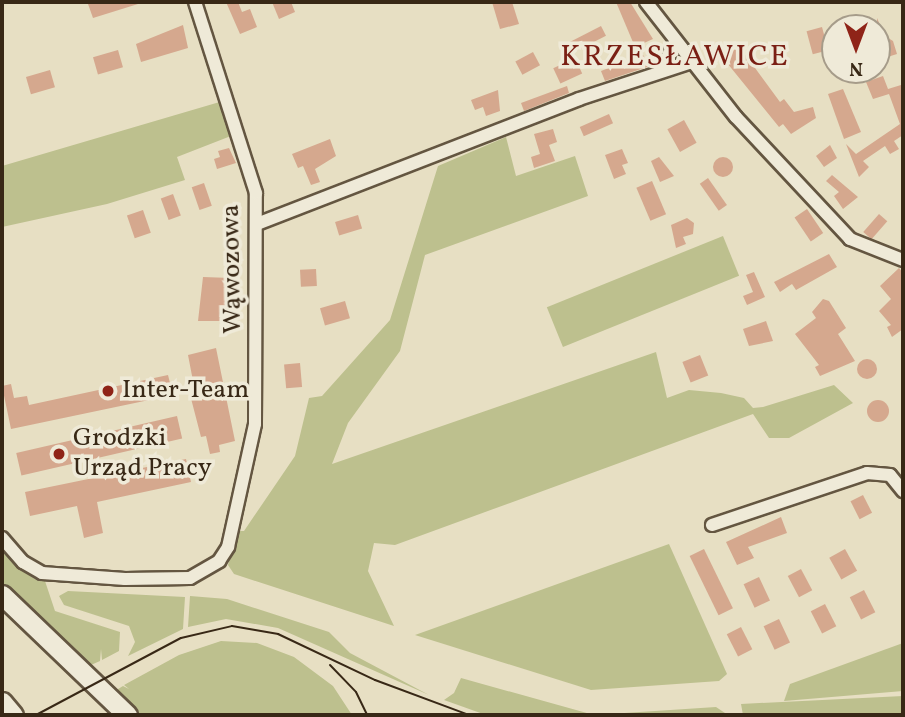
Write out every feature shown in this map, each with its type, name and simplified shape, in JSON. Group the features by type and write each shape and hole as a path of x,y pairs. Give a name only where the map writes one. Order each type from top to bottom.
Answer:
{"main road":[{"path":"2,595 69,664 127,715"},
{"path":"2,702 13,715"}],"street":[{"name":"Wąwozowa","path":"2,538 23,562 42,573 125,579 197,576 219,561 229,542 255,424 257,224 250,163 195,2"},
{"path":"646,2 736,117 850,239 903,260"},
{"path":"660,70 676,41"},
{"path":"257,224 660,70 692,62"},
{"path":"712,525 867,473 890,475 903,491"}],"green space":[{"path":"223,101 236,134 177,157 185,180 107,204 2,227 2,166"},
{"path":"506,137 516,176 575,156 588,196 425,255 400,351 348,423 332,464 656,352 667,398 689,390 721,393 744,398 753,408 834,385 853,403 789,438 769,438 753,414 395,545 374,543 368,571 394,626 234,574 228,565 237,531 244,531 295,456 309,398 322,396 390,320 438,166"},
{"path":"723,236 739,276 563,347 547,307"},
{"path":"669,544 727,674 719,681 591,690 415,635"},
{"path":"2,548 25,572 45,581 55,611 120,632 119,651 102,660 101,649 100,661 84,668 2,583"},
{"path":"68,591 185,597 183,629 128,656 135,642 129,626 64,605 59,596"},
{"path":"190,596 227,599 329,632 350,653 429,695 278,628 226,619 188,627"},
{"path":"221,641 257,643 294,657 333,686 352,715 137,715 110,694 123,686 129,689 124,685 179,655"},
{"path":"903,643 903,691 784,701 790,684"},
{"path":"461,678 594,715 486,715 444,700 454,693"},
{"path":"903,696 903,715 743,715 741,704"},
{"path":"716,707 728,715 594,715"}],"building":[{"path":"226,2 238,2 242,12 250,9 257,27 240,34"},
{"path":"272,2 291,2 295,12 279,19"},
{"path":"492,2 512,2 519,24 500,29"},
{"path":"616,2 630,2 653,39 635,47"},
{"path":"88,4 138,4 93,18"},
{"path":"183,25 188,48 141,62 136,44"},
{"path":"601,26 606,36 575,52 570,42"},
{"path":"821,27 821,52 813,54 807,31"},
{"path":"891,40 893,41 897,54 891,56"},
{"path":"739,46 780,102 784,99 794,112 813,107 816,118 791,134 783,124 779,127 723,58"},
{"path":"118,50 123,67 98,74 93,57"},
{"path":"533,52 540,65 522,75 515,61"},
{"path":"643,55 650,66 605,81 601,71"},
{"path":"575,58 582,73 560,84 553,68"},
{"path":"50,70 55,87 31,94 26,77"},
{"path":"867,84 886,84 888,89 901,85 903,135 894,141 899,149 890,154 885,146 863,161 869,167 859,177 846,144 856,154 900,124 889,94 873,99"},
{"path":"567,86 569,93 524,111 521,103"},
{"path":"843,89 861,132 844,139 828,94"},
{"path":"498,90 500,111 486,116 483,107 475,110 471,100"},
{"path":"609,114 613,123 584,136 580,127"},
{"path":"684,120 697,143 680,152 667,129"},
{"path":"553,129 557,142 549,145 555,161 534,168 531,157 540,154 534,134"},
{"path":"330,139 336,156 315,169 320,182 311,185 303,166 298,168 292,154"},
{"path":"830,145 837,158 824,167 816,156"},
{"path":"229,148 236,163 217,169 214,159 220,157 218,151"},
{"path":"622,149 628,163 622,165 626,174 614,179 605,155"},
{"path":"659,157 674,176 660,182 651,161"},
{"path":"723,157 730,160 733,167 730,174 723,177 716,174 713,167 716,160"},
{"path":"832,175 858,197 843,209 834,196 839,192 826,181"},
{"path":"708,178 727,205 719,211 700,184"},
{"path":"652,181 666,214 650,221 636,188"},
{"path":"204,183 212,206 200,210 192,187"},
{"path":"173,194 181,216 169,220 161,198"},
{"path":"807,209 823,233 811,241 795,217"},
{"path":"143,210 151,233 135,238 127,216"},
{"path":"879,214 887,221 872,239 863,232"},
{"path":"358,215 362,228 339,235 335,222"},
{"path":"687,218 694,223 693,234 683,237 686,244 676,248 671,225"},
{"path":"829,254 837,267 796,290 792,284 780,292 774,282"},
{"path":"899,268 903,273 903,329 892,337 887,327 891,325 879,311 891,299 880,286"},
{"path":"316,269 317,286 301,287 300,270"},
{"path":"754,272 765,297 747,305 743,296 753,292 746,275"},
{"path":"203,277 231,278 230,312 225,312 224,321 198,321"},
{"path":"823,299 829,301 846,328 838,334 855,361 820,376 815,367 819,365 795,334 816,318 812,312"},
{"path":"345,301 350,318 325,325 320,308"},
{"path":"766,321 773,341 749,346 743,329"},
{"path":"216,348 235,441 219,445 220,452 210,454 206,436 201,437 187,383 193,381 188,355"},
{"path":"700,355 708,375 691,383 682,362"},
{"path":"867,359 874,362 877,369 874,376 867,379 860,376 857,369 860,362"},
{"path":"300,363 302,387 286,388 284,364"},
{"path":"168,375 173,395 11,429 2,386 11,384 14,398 27,396 29,405"},
{"path":"878,400 886,403 889,411 886,419 878,422 870,419 867,411 870,403"},
{"path":"177,416 182,438 21,476 16,453"},
{"path":"186,459 191,482 97,502 103,533 84,538 77,506 30,516 25,492"},
{"path":"863,495 872,513 860,519 851,501"},
{"path":"781,517 787,533 748,547 754,558 737,565 726,542"},
{"path":"704,549 733,608 719,615 690,556"},
{"path":"845,549 857,571 841,580 829,558"},
{"path":"801,569 812,590 799,597 788,576"},
{"path":"759,577 770,601 755,608 744,584"},
{"path":"864,590 875,612 861,620 850,597"},
{"path":"825,604 836,626 822,634 811,611"},
{"path":"779,619 790,643 775,650 764,626"},
{"path":"741,627 752,649 738,657 727,634"}],"tram line":[{"path":"36,715 181,638 232,626 278,634 375,680 469,715"},
{"path":"330,665 356,692 367,715"}],"place":[{"name":"Inter-Team","path":"108,391"},
{"name":"Grodzki Urząd Pracy","path":"59,454"}],"district":[{"name":"KRZESŁAWICE","path":"675,57"}]}
